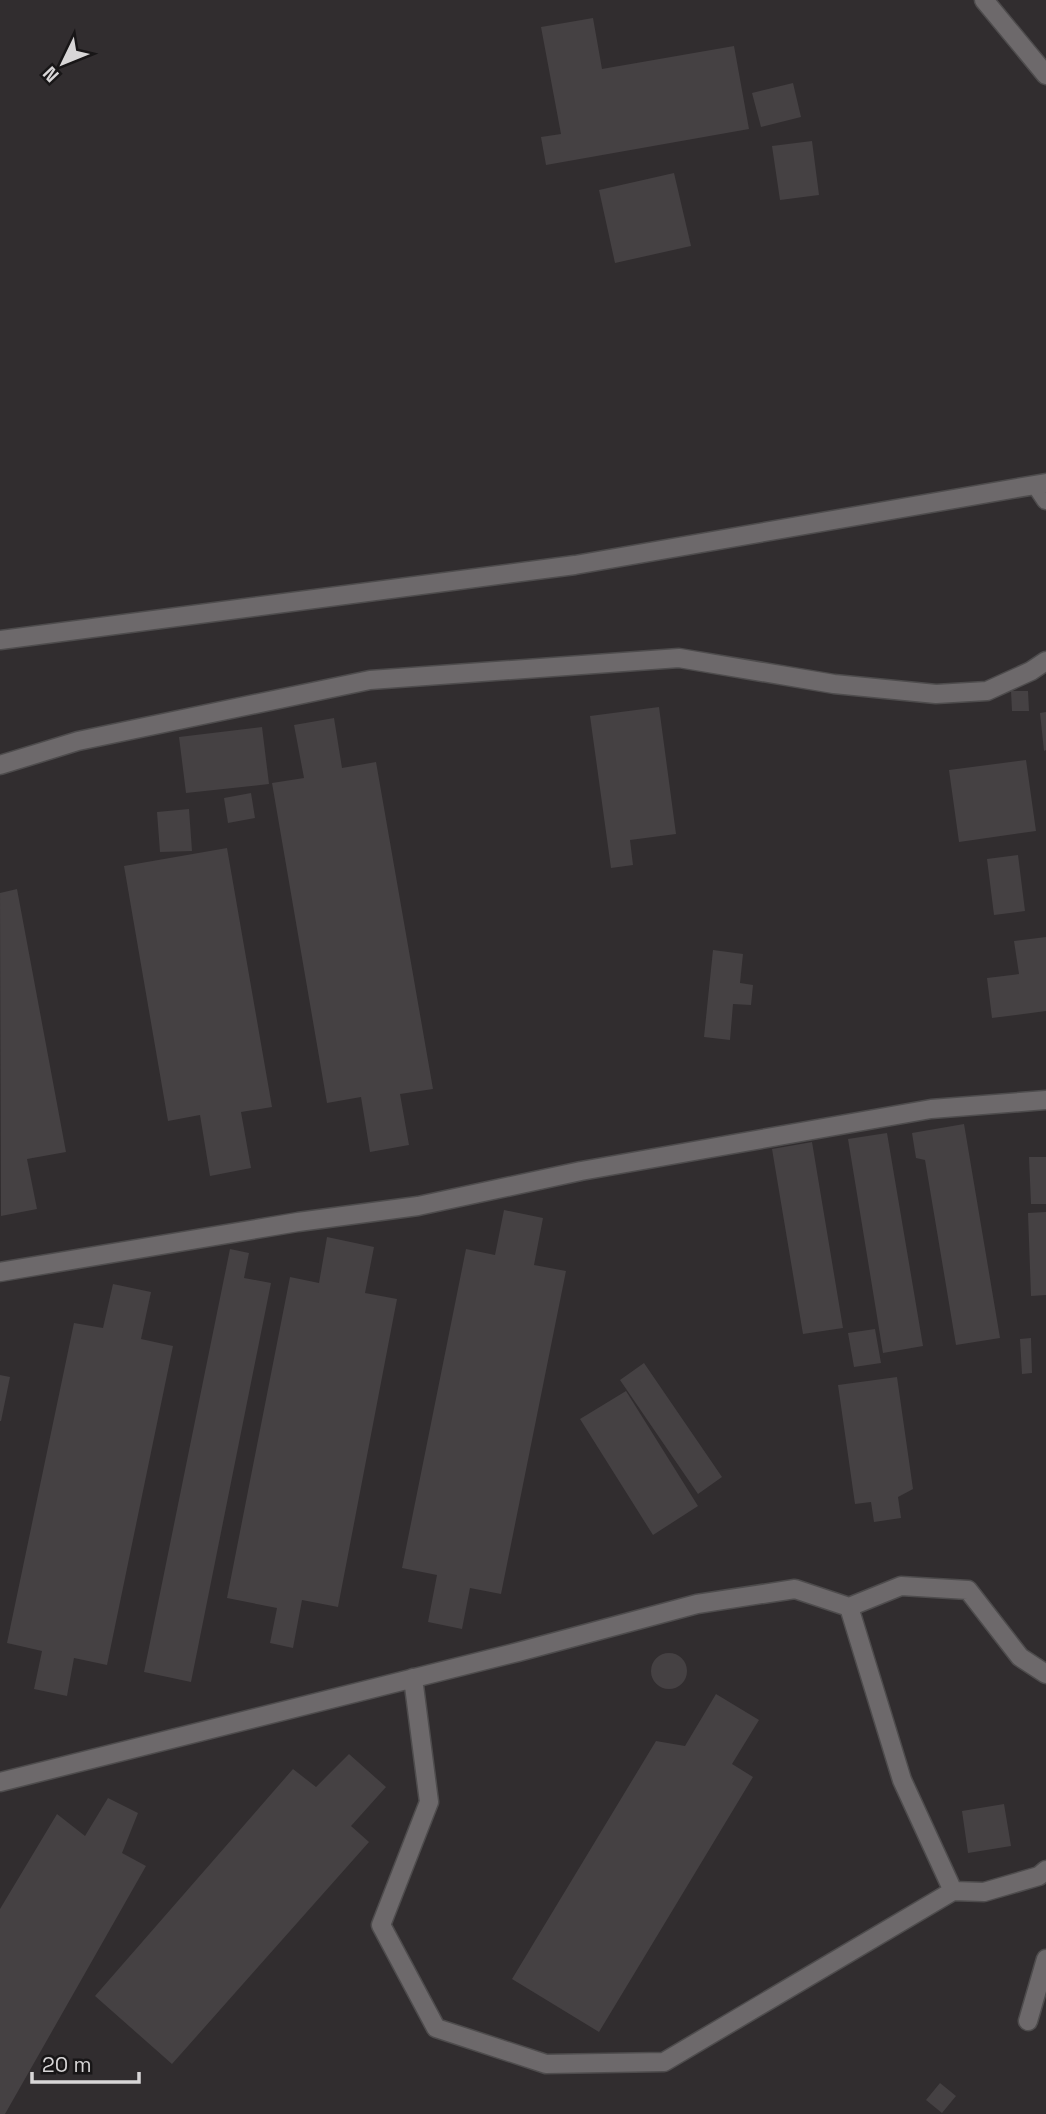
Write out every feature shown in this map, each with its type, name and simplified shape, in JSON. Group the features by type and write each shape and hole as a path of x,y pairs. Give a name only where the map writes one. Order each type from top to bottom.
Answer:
{"street":[{"path":"984,0 1046,75"},
{"path":"0,640 575,565 1042,489"},
{"path":"0,765 78,741 370,680 679,658 834,684 936,694 987,691 1031,671 1046,661"},
{"path":"0,1272 298,1222 418,1206 581,1171 931,1108 1046,1100"},
{"path":"0,1782 697,1604 795,1589 849,1607 901,1586 968,1590 1020,1657 1046,1674"},
{"path":"849,1607 902,1780 953,1891"},
{"path":"412,1678 429,1802 381,1925 436,2028 546,2064 664,2062 953,1891 984,1892 1039,1876 1046,1870"},
{"path":"1028,2021 1046,1959"}],"building":[{"path":"593,18 602,69 734,46 749,129 546,165 541,137 561,134 541,27"},
{"path":"793,83 801,117 761,127 752,93"},
{"path":"812,141 819,195 780,200 772,146"},
{"path":"674,173 691,246 615,263 599,190"},
{"path":"1011,691 1028,691 1029,711 1012,711"},
{"path":"659,707 676,834 630,840 633,865 611,868 590,716"},
{"path":"1046,712 1046,750 1044,751 1040,713"},
{"path":"334,718 342,768 376,762 433,1089 400,1094 409,1145 370,1152 361,1097 327,1103 272,783 304,778 294,725"},
{"path":"262,727 269,784 186,793 179,737"},
{"path":"1026,760 1036,831 959,842 949,770"},
{"path":"251,793 255,818 228,823 224,798"},
{"path":"189,809 192,851 160,852 157,812"},
{"path":"227,848 272,1107 241,1112 251,1168 210,1176 200,1115 168,1121 124,866"},
{"path":"1018,855 1025,911 994,915 987,859"},
{"path":"17,889 66,1152 27,1159 37,1209 1,1216 0,893"},
{"path":"1046,937 1046,1011 992,1018 987,978 1019,974 1014,941"},
{"path":"713,950 743,954 740,983 753,985 751,1005 733,1004 730,1040 704,1037"},
{"path":"964,1124 1000,1338 956,1345 925,1160 916,1158 912,1133"},
{"path":"887,1133 923,1346 883,1353 848,1139"},
{"path":"812,1142 843,1328 803,1334 772,1149"},
{"path":"1029,1157 1046,1157 1046,1204 1031,1204"},
{"path":"504,1210 543,1218 534,1265 566,1271 501,1594 470,1588 462,1629 428,1622 437,1575 402,1568 466,1249 495,1255"},
{"path":"1046,1212 1046,1295 1031,1296 1028,1213"},
{"path":"327,1237 374,1247 365,1293 397,1299 338,1607 302,1600 293,1648 270,1643 277,1608 227,1598 290,1277 319,1283"},
{"path":"230,1249 249,1253 244,1278 271,1283 191,1682 144,1672"},
{"path":"113,1284 151,1292 141,1339 173,1346 107,1665 74,1658 67,1696 34,1689 42,1651 7,1643 74,1323 103,1328"},
{"path":"875,1329 881,1363 854,1367 848,1333"},
{"path":"1031,1338 1032,1373 1022,1374 1020,1339"},
{"path":"644,1363 722,1477 698,1494 620,1380"},
{"path":"0,1375 10,1377 1,1421 0,1421"},
{"path":"897,1377 913,1489 898,1497 901,1518 874,1522 871,1502 855,1504 838,1385"},
{"path":"626,1391 698,1506 653,1535 580,1419"},
{"path":"669,1653 682,1658 687,1671 682,1684 669,1689 656,1684 651,1671 656,1658"},
{"path":"716,1694 759,1720 732,1764 753,1777 599,2032 512,1979 656,1741 685,1746"},
{"path":"349,1754 386,1787 351,1826 369,1842 172,2064 95,1996 293,1769 316,1787"},
{"path":"108,1798 138,1813 122,1853 146,1866 5,2114 0,2114 0,1909 57,1814 85,1836"},
{"path":"1004,1804 1011,1846 968,1853 962,1811"},
{"path":"940,2083 956,2096 942,2113 926,2100"}]}
